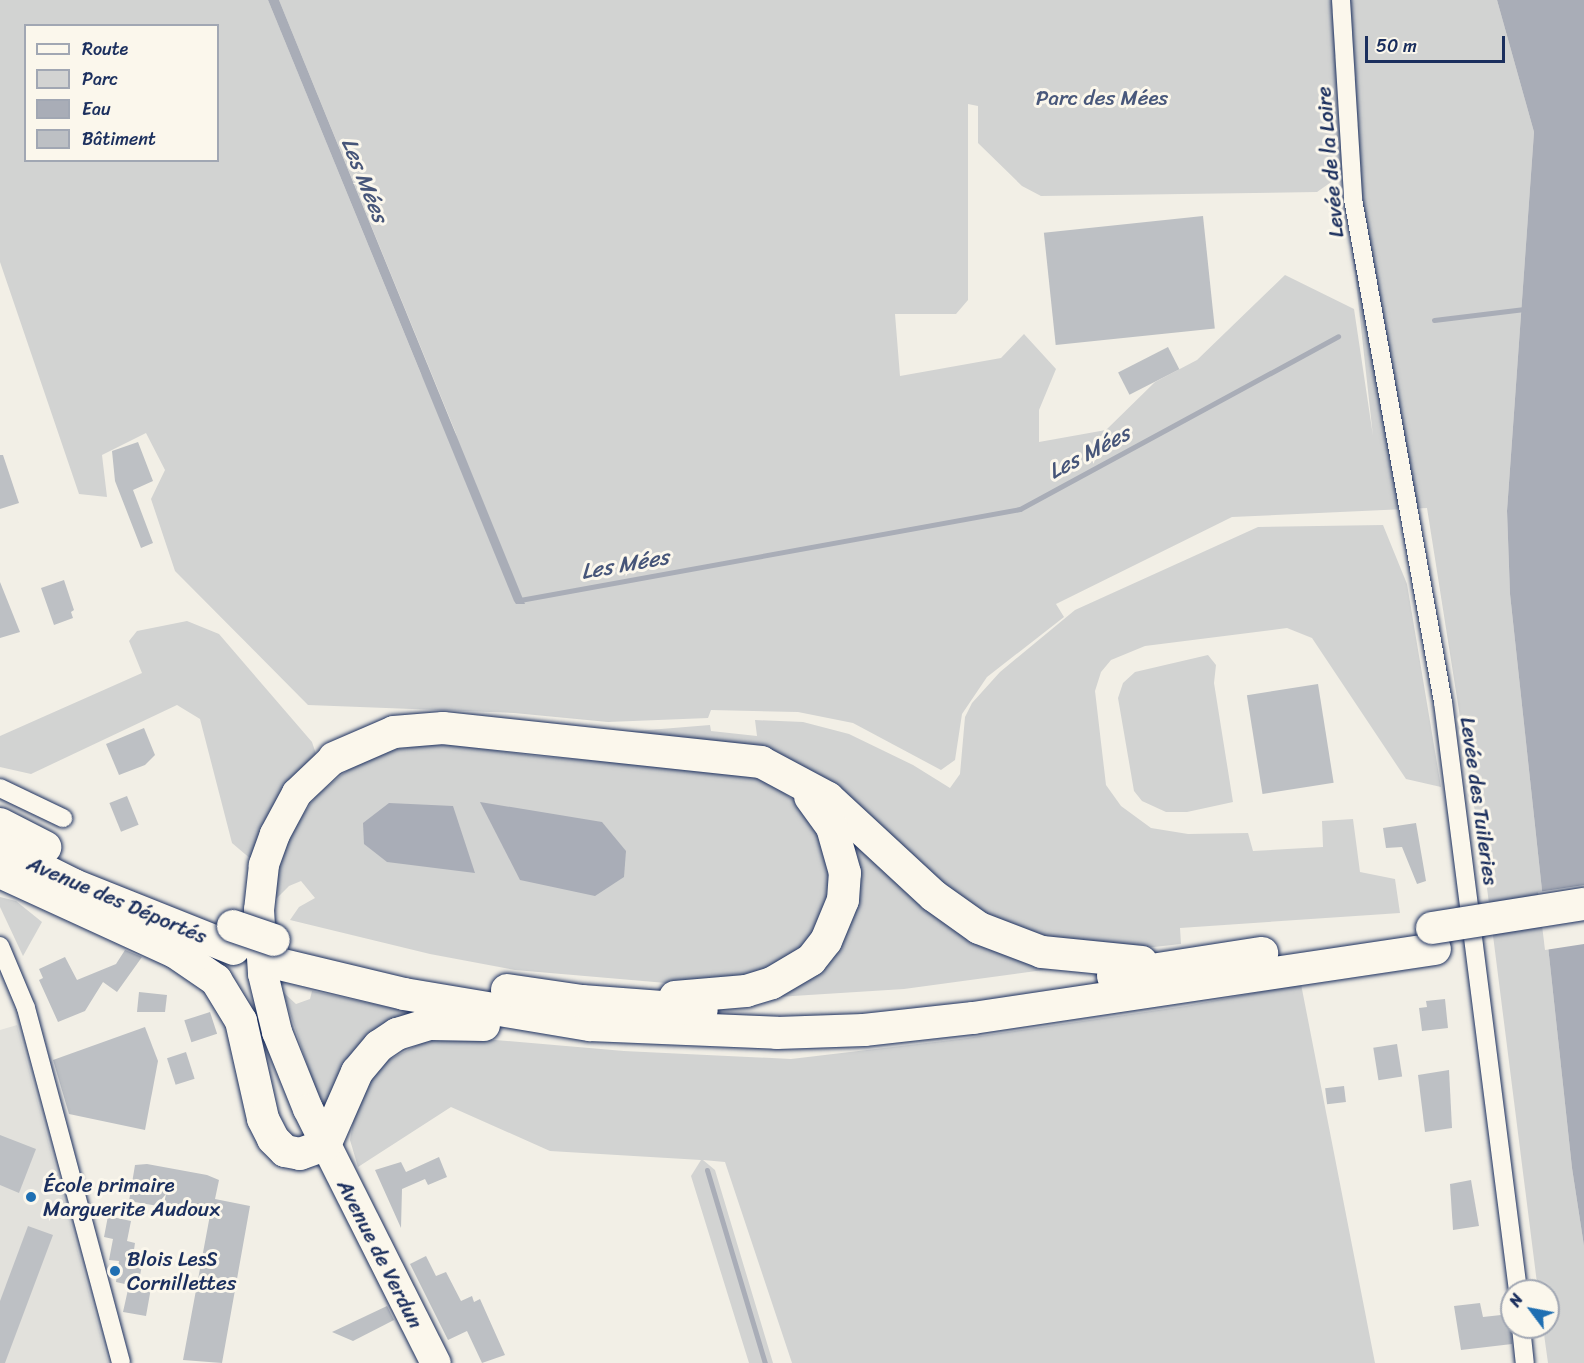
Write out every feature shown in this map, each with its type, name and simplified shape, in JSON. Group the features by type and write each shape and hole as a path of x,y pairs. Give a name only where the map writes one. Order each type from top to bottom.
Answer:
{"highway":[{"path":"334,758 394,732 443,728 726,756 760,762 794,777 828,798 934,896 994,935 1042,952 1090,960 1181,965"},
{"path":"586,1013 746,991 772,983 811,960 837,921 845,873 832,827 794,777"},
{"name":"Avenue des Déportés","path":"0,824 233,938"},
{"path":"1,868 175,952 216,980 241,1021 263,1119 273,1139 285,1150 300,1154 325,1145 357,1072 379,1046 397,1034 430,1024 586,1013 834,1010 942,1002 1181,965 1584,925"},
{"name":"Avenue des Déportés","path":"1,868 74,885 233,938"},
{"path":"233,938 275,951 412,974 586,1013 681,1031 864,1030 973,1018 1434,939 1584,904"}],"main road":[{"name":"Avenue de Verdun","path":"334,758 297,793 275,834 264,865 259,910 263,974 277,1032 325,1145 436,1363"}],"street":[{"name":"Levée de la Loire","path":"1341,0 1353,199 1373,320"},
{"name":"Levée des Tuileries","path":"1373,320 1443,702 1516,1279"},
{"path":"0,788 63,818"},
{"path":"0,946 26,1008 121,1363"},
{"path":"1522,1339 1525,1363"}],"shaded area":[{"name":"École primaire Marguerite Audoux","path":"17,1025 108,1363 0,1363 0,1030"}],"green space":[{"name":"Parc des Mées","path":"0,0 268,0 421,374 457,436 279,0 1497,0 1534,132 1507,511 1510,594 1572,1168 1584,1246 1584,1363 1548,1363 1545,1339 1560,1339 1560,1279 1536,1279 1487,888 1427,508 1232,517 1056,604 1064,617 987,677 962,714 955,760 941,770 853,723 798,712 711,710 708,718 608,722 514,713 308,705 175,571 151,499 165,470 146,433 102,455 107,497 79,494 0,262","holes":["968,104 978,106 978,143 1022,186 1041,196 1317,192 1344,173 1373,436 1354,309 1285,275 1197,360 1155,382 1106,430 1039,442 1039,410 1056,369 1024,334 1001,358 900,376 895,314 956,314 968,300"]},
{"path":"1383,525 1407,584 1441,787 1406,779 1312,638 1287,628 1145,646 1111,660 1101,672 1095,691 1106,785 1121,806 1151,828 1188,834 1248,833 1253,851 1323,847 1322,821 1353,819 1360,872 1395,879 1400,913 1180,928 1181,944 1100,953 977,921 826,783 612,733 710,725 711,731 757,736 755,720 803,722 849,734 913,765 950,788 960,774 965,717 972,703 1000,672 1075,610 1258,527"},
{"path":"187,621 219,634 312,742 317,757 272,808 262,825 252,860 232,843 200,719 177,705 31,774 0,767 0,736 142,673 129,641 137,631"},
{"path":"1208,655 1216,665 1214,683 1233,802 1187,812 1166,812 1142,801 1134,791 1118,698 1123,683 1135,672"},
{"path":"438,743 536,756 727,771 770,782 809,812 835,867 827,922 784,972 701,986 515,970 430,954 290,920 299,907 315,898 301,881 289,886 276,899 272,914 274,883 286,839 316,796 350,768 385,751"},
{"path":"844,826 908,887 1073,966 904,989 777,997 823,966"},
{"path":"0,897 16,901 42,922 23,956 0,907"},
{"path":"1301,984 1375,1363 792,1363 725,1162 703,1160 715,1170 773,1363 749,1363 691,1176 701,1160 550,1151 451,1107 358,1167 350,1140 356,1105 381,1064 427,1040 472,1038 624,1051 791,1059 960,1039 1186,1006"},
{"path":"312,991 427,1015 329,1115 314,1085 283,992 296,1004 310,999"}],"water":[{"path":"268,0 279,0 525,604 516,604 514,601"},
{"path":"1497,0 1584,0 1584,1246 1572,1168 1510,594 1507,511 1534,132"},
{"path":"480,802 602,822 626,851 624,877 595,896 520,880"},
{"path":"389,803 453,806 475,873 387,862 364,844 363,823"}],"pier":[{"path":"1584,885 1584,944 1545,950 1538,892"}],"building":[{"path":"1203,216 1215,328 1056,345 1044,233"},
{"path":"1168,347 1179,369 1129,395 1118,372"},
{"path":"138,442 153,481 133,490 153,543 141,548 115,481 112,451"},
{"path":"0,455 3,455 19,503 0,509"},
{"path":"64,580 74,610 71,612 73,618 54,625 41,588"},
{"path":"0,582 20,632 0,638"},
{"path":"1318,684 1334,783 1263,794 1247,695"},
{"path":"144,728 155,755 145,765 119,775 106,744"},
{"path":"127,796 139,825 121,832 109,803"},
{"path":"1416,823 1426,881 1417,884 1402,847 1386,848 1383,828"},
{"path":"125,950 142,957 117,992 103,982 85,1011 58,1022 39,980 43,978 39,969 65,957 77,980 116,964"},
{"path":"139,992 167,995 165,1012 137,1012"},
{"path":"1445,999 1448,1028 1422,1031 1419,1008 1427,1007 1426,1001"},
{"path":"210,1012 217,1034 191,1042 184,1020"},
{"path":"145,1027 158,1061 145,1130 69,1114 53,1060"},
{"path":"1397,1044 1402,1077 1378,1080 1373,1048"},
{"path":"186,1052 195,1079 176,1085 167,1058"},
{"path":"1449,1070 1452,1128 1425,1132 1418,1075"},
{"path":"1344,1086 1346,1102 1327,1104 1325,1088"},
{"path":"0,1135 36,1149 19,1193 0,1185"},
{"path":"439,1157 447,1177 428,1185 425,1179 402,1189 401,1228 375,1170 401,1162 406,1172"},
{"path":"147,1164 207,1175 219,1180 215,1199 250,1206 222,1363 183,1360 210,1215 129,1201 135,1165"},
{"path":"1471,1180 1479,1226 1453,1230 1450,1184"},
{"path":"108,1216 131,1221 127,1241 135,1243 132,1263 142,1265 138,1286 151,1288 146,1316 123,1312 129,1285 116,1282 119,1261 109,1260 113,1239 104,1237"},
{"path":"28,1226 53,1235 5,1363 0,1363 0,1301"},
{"path":"426,1256 436,1276 446,1272 461,1301 472,1296 474,1302 480,1299 505,1355 482,1363 467,1331 448,1340 410,1264"},
{"path":"1480,1303 1483,1317 1500,1315 1500,1339 1512,1339 1512,1344 1461,1350 1454,1306"},
{"path":"387,1306 394,1320 353,1341 332,1332"}],"waterway":[{"name":"Les Mées","path":"1434,320 1524,309"},
{"name":"Les Mées","path":"520,600 1020,509 1338,336"},
{"path":"707,1170 765,1363"}],"place":[{"name":"École primaire Marguerite Audoux","path":"31,1197"},
{"name":"Blois LesS Cornillettes","path":"115,1271"}]}
